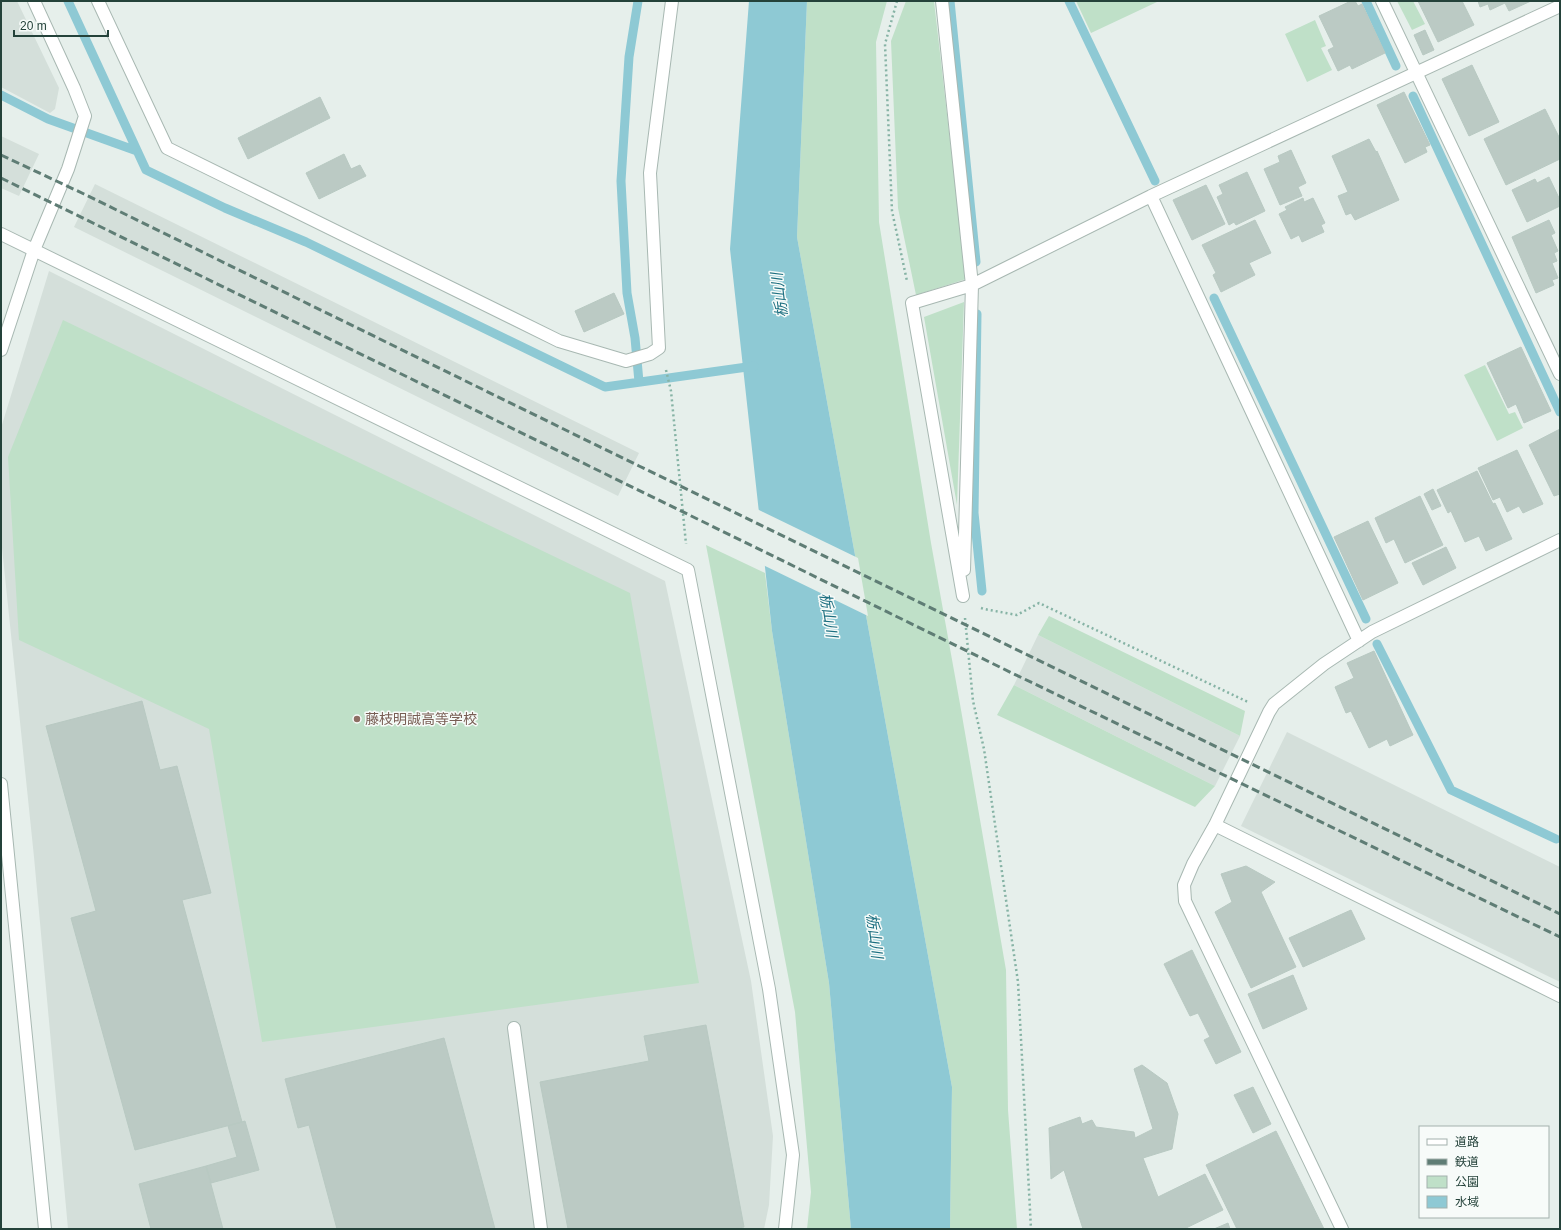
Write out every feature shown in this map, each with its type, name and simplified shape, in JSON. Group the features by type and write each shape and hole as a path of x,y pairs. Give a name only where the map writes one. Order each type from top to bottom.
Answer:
{"street":[{"path":"1,350 34,250 68,169 84,116 74,88 34,1"},
{"path":"98,1 168,148 559,341 626,361 650,354 659,348 650,173 672,1"},
{"path":"942,1 972,285 963,596"},
{"path":"1382,1 1415,73 1560,374"},
{"path":"963,596 912,304 972,285 1151,196 1560,6"},
{"path":"1151,196 1359,641"},
{"path":"1,234 688,570 769,989 792,1155 785,1229"},
{"path":"1342,1229 1185,901 1184,885 1193,864 1215,825 1274,704 1324,664 1372,632 1560,540"},
{"path":"1,786 45,1229"},
{"path":"1215,825 1560,996"},
{"path":"514,1028 541,1229"}],"path":[{"path":"898,1 885,44 892,212 912,304"},
{"path":"671,384 688,570"},
{"path":"963,596 984,609 1017,615 1039,604 1269,712"},
{"path":"963,596 974,700 984,749 1018,982 1031,1229"}],"shaded area":[{"path":"1,1 17,1 59,88 55,109 50,113 1,87"},
{"path":"1,136 39,154 19,196 1,188"},
{"path":"95,184 639,453 618,496 74,227"},
{"name":"藤枝明誠高等学校","path":"49,271 665,581 751,981 773,1136 769,1205 764,1229 68,1229 34,857 1,538 1,428"},
{"path":"1038,635 1240,736 1215,786 1014,685"},
{"path":"1287,732 1560,867 1560,982 1241,826"}],"green space":[{"path":"807,1 887,1 876,42 879,222 931,543 1006,970 1008,1110 1017,1229 950,1229 952,1087 797,237"},
{"path":"906,1 934,1 966,279 916,295 898,208 891,41"},
{"path":"1076,1 1157,1 1157,2 1091,33"},
{"path":"1397,1 1413,1 1425,24 1412,30"},
{"path":"1315,20 1326,46 1321,48 1332,70 1307,82 1285,34"},
{"path":"964,302 957,505 924,317"},
{"path":"63,320 630,593 699,983 262,1042 209,729 19,640 8,457"},
{"path":"1485,365 1509,414 1515,412 1523,428 1497,441 1464,375"},
{"path":"706,545 765,573 772,631 829,983 851,1229 807,1229 811,1192 795,1012"},
{"path":"1049,616 1245,711 1240,736 1038,635"},
{"path":"1014,685 1215,786 1195,807 997,715"}],"water":[{"name":"栃山川","path":"749,1 807,1 797,237 952,1087 950,1229 851,1229 829,983 772,631 730,249"}],"pier":[{"path":"757,509 858,558 868,616 763,565"}],"building":[{"path":"1351,1 1355,1 1358,6 1362,4 1385,53 1352,69 1350,65 1338,71 1328,50 1334,47 1319,16"},
{"path":"1418,1 1462,1 1474,25 1438,42"},
{"path":"1478,1 1531,1 1509,11 1505,3 1490,10 1488,4 1480,7"},
{"path":"1425,30 1434,50 1423,55 1414,35"},
{"path":"1472,65 1499,122 1469,136 1442,79"},
{"path":"1404,92 1430,145 1425,147 1427,152 1405,163 1377,105"},
{"path":"320,97 330,118 248,159 238,138"},
{"path":"1545,109 1560,139 1560,159 1506,185 1484,139"},
{"path":"1369,139 1376,152 1377,151 1399,200 1355,220 1351,213 1346,215 1338,196 1348,192 1332,156"},
{"path":"1291,150 1306,183 1298,187 1302,196 1280,205 1264,169 1280,162 1278,156"},
{"path":"344,154 351,169 360,165 366,176 319,199 306,173"},
{"path":"1247,172 1265,211 1236,225 1234,222 1229,225 1217,197 1223,194 1219,185"},
{"path":"1549,177 1560,200 1560,206 1527,222 1512,190 1535,179 1537,183"},
{"path":"1206,185 1225,224 1192,240 1173,200"},
{"path":"1303,198 1304,202 1313,198 1325,223 1321,225 1324,232 1302,242 1299,235 1291,239 1279,214 1287,210 1285,207"},
{"path":"1255,220 1271,253 1249,263 1255,275 1221,292 1213,275 1216,273 1202,245"},
{"path":"1549,220 1555,233 1551,235 1558,251 1554,253 1557,261 1552,263 1558,278 1552,280 1554,285 1536,293 1512,237"},
{"path":"614,293 624,314 584,332 575,311"},
{"path":"1521,347 1551,411 1524,423 1516,404 1508,408 1487,363"},
{"path":"1560,429 1560,494 1554,496 1529,445"},
{"path":"1517,450 1543,504 1523,513 1519,506 1507,512 1500,497 1493,500 1478,468"},
{"path":"1477,471 1493,504 1495,503 1512,539 1486,551 1479,536 1465,542 1451,511 1448,513 1437,490"},
{"path":"1433,489 1441,506 1432,510 1424,494"},
{"path":"1420,496 1443,545 1405,563 1394,539 1386,543 1375,518"},
{"path":"1368,521 1398,583 1363,600 1334,537"},
{"path":"1446,547 1456,568 1423,585 1412,563"},
{"path":"1374,651 1413,735 1390,746 1387,739 1369,748 1351,711 1346,713 1335,687 1354,678 1347,663"},
{"path":"142,701 160,770 177,766 211,893 182,900 242,1122 135,1150 71,918 96,911 46,726"},
{"path":"1246,866 1275,882 1261,892 1296,967 1251,988 1215,912 1232,902 1221,874"},
{"path":"1351,910 1365,939 1303,967 1289,938"},
{"path":"1192,950 1241,1052 1216,1064 1204,1040 1210,1037 1198,1013 1190,1016 1164,964"},
{"path":"1293,975 1307,1009 1263,1029 1248,994"},
{"path":"706,1025 744,1227 733,1229 568,1229 540,1082 649,1061 644,1036"},
{"path":"444,1038 495,1229 337,1229 309,1125 298,1128 285,1079"},
{"path":"1142,1065 1167,1083 1178,1114 1172,1149 1143,1158 1158,1197 1205,1174 1223,1210 1184,1229 1083,1229 1064,1170 1051,1179 1049,1128 1080,1117 1082,1124 1092,1120 1096,1127 1134,1132 1135,1138 1153,1129 1134,1069"},
{"path":"1253,1087 1271,1124 1253,1133 1234,1095"},
{"path":"245,1121 259,1170 211,1183 206,1166 237,1157 228,1126"},
{"path":"1276,1131 1324,1229 1237,1229 1206,1165"},
{"path":"206,1166 223,1229 151,1229 139,1184"},
{"path":"1228,1223 1230,1229 1214,1229"}],"waterway":[{"path":"68,1 146,170 225,208 306,242 605,387 754,366"},
{"path":"638,1 629,57 621,181 627,293 635,338 639,382"},
{"path":"950,1 976,262"},
{"path":"1069,1 1155,181"},
{"path":"1366,1 1396,66"},
{"path":"1,95 48,119 137,151"},
{"path":"1413,96 1560,412"},
{"path":"1214,298 1366,619"},
{"path":"977,314 974,513 982,591"},
{"path":"1377,644 1451,790 1556,839"}],"railway":[{"path":"1,155 84,194 1560,914"},
{"path":"1,178 1014,674 1560,937"}],"place":[{"name":"藤枝明誠高等学校","path":"357,719"}]}
